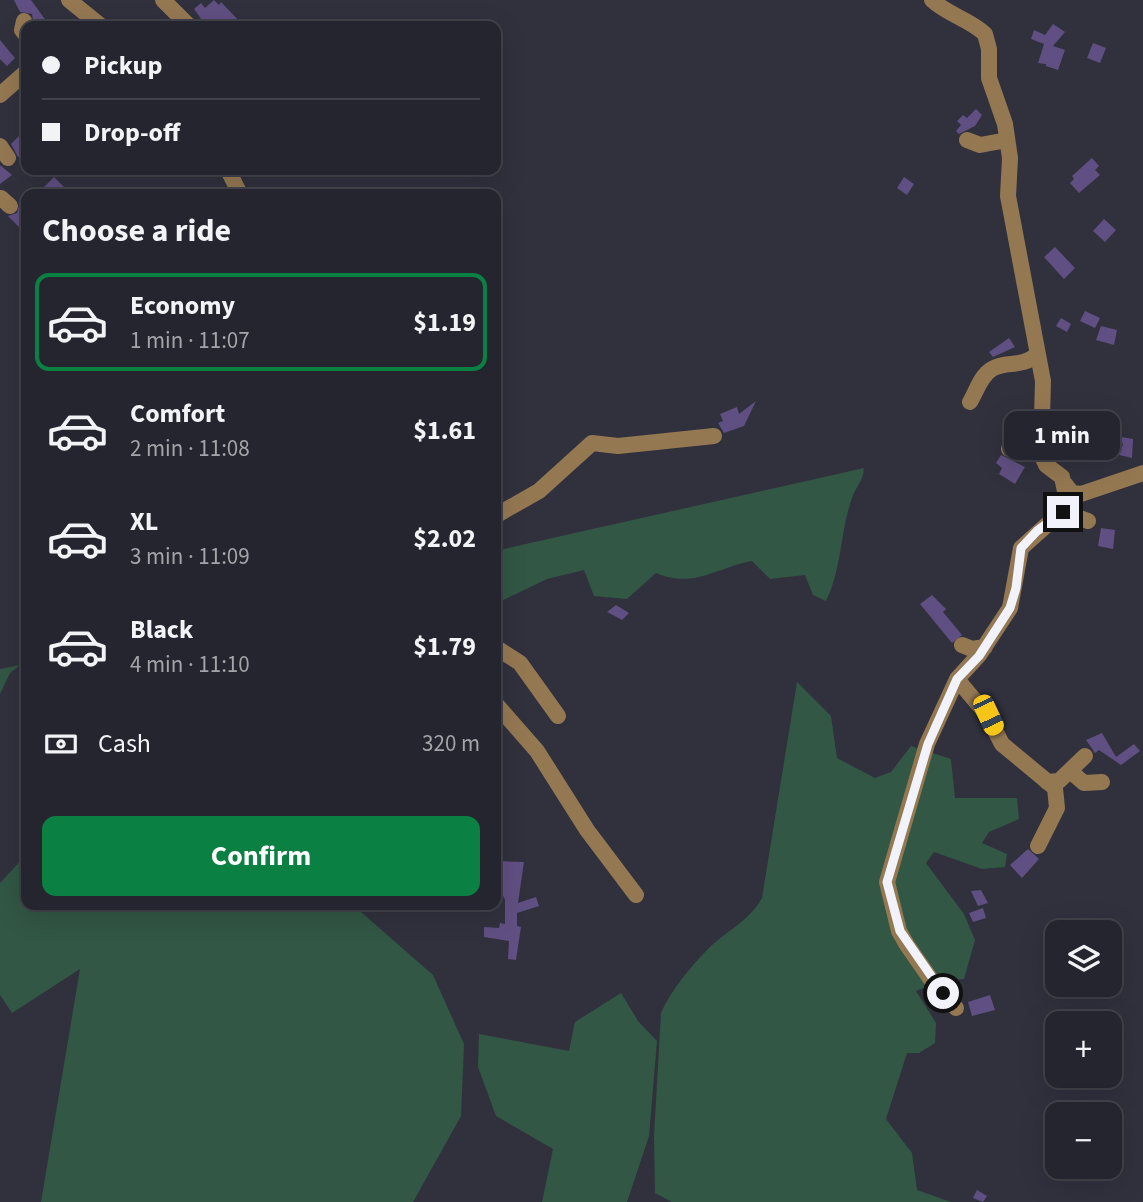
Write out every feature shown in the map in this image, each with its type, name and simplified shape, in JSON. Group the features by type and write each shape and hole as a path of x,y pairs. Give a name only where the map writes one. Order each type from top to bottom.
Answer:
{"street":[{"path":"69,0 79,20"},
{"path":"163,0 184,21"},
{"path":"932,0 946,13 985,34 989,49 989,78 1010,158 1008,196 1043,381 1043,434 1037,454"},
{"path":"2,88 21,75"},
{"path":"967,140 981,145 1007,140"},
{"path":"970,402 992,369 1027,363 1038,354"},
{"path":"1043,434 1092,444"},
{"path":"501,513 539,491 592,443 618,446 714,436"},
{"path":"1026,438 1046,465 1062,477 1072,493 1081,494 1143,473"},
{"path":"1009,449 1037,454"},
{"path":"956,1008 932,981 903,938 887,882 928,744 957,679 985,647 1010,608 1016,588 1021,548 1068,506 1065,484"},
{"path":"1063,512 1088,522"},
{"path":"962,645 972,649 985,647"},
{"path":"501,652 520,663 558,716"},
{"path":"957,679 988,715 1002,744 1055,788 1057,808 1038,846"},
{"path":"501,709 537,751 587,830 636,895"},
{"path":"1047,782 1059,781 1085,756"},
{"path":"1070,771 1084,783 1102,782"}],"green space":[{"path":"864,468 848,511 835,576 826,601 813,595 805,575 770,579 752,561 693,578 682,579 656,573 627,599 594,596 584,570 547,579 501,601 501,550"},
{"path":"20,665 10,673 0,694 0,669"},
{"path":"797,682 831,716 837,758 875,778 891,772 911,746 951,759 955,798 1017,798 1019,819 989,832 982,843 1007,854 1005,867 982,869 934,852 926,863 964,914 975,940 964,979 944,980 916,991 936,1023 935,1043 919,1053 907,1053 886,1119 912,1153 917,1190 951,1202 672,1202 655,1193 654,1136 661,1013 676,987 696,962 745,919 762,898"},
{"path":"21,860 21,910 359,910 433,975 464,1044 461,1116 413,1202 41,1202 80,969 12,1013 0,995 0,883"},
{"path":"621,993 638,1021 657,1041 649,1136 627,1202 542,1202 553,1149 496,1116 478,1067 479,1034 569,1051 575,1022"}],"building":[{"path":"14,0 31,0 46,21 33,21 32,14 20,12"},
{"path":"214,0 219,5 221,2 239,21 202,21 194,9 201,3 205,8"},
{"path":"1053,24 1065,32 1053,46 1065,50 1058,70 1038,63 1044,44 1031,39 1034,30 1045,35"},
{"path":"0,40 15,58 7,66 0,59"},
{"path":"1093,43 1106,48 1100,63 1087,58"},
{"path":"976,109 982,115 975,126 959,134 956,131 961,125 957,121 963,115 967,118"},
{"path":"21,136 21,157 18,157 11,144"},
{"path":"1092,158 1099,166 1095,170 1100,175 1079,193 1070,183 1074,179 1072,176"},
{"path":"0,165 12,175 0,184"},
{"path":"54,177 66,189 42,189"},
{"path":"904,177 914,184 907,195 897,188"},
{"path":"20,202 21,229 8,216 17,213"},
{"path":"1104,219 1116,230 1105,242 1093,231"},
{"path":"1055,247 1075,268 1064,279 1044,257"},
{"path":"1085,311 1100,318 1095,328 1080,321"},
{"path":"1061,318 1071,324 1067,332 1056,326"},
{"path":"1101,326 1117,330 1114,345 1096,340"},
{"path":"1009,338 1015,347 993,357 989,352"},
{"path":"756,401 744,426 724,433 718,423 723,421 720,414 737,407 739,414"},
{"path":"1121,437 1133,439 1132,458 1102,451 1104,442 1123,446"},
{"path":"1001,455 1025,467 1015,484 999,474 1002,468 996,463"},
{"path":"1101,528 1115,530 1113,549 1098,546"},
{"path":"932,595 946,609 943,612 962,635 952,643 920,604"},
{"path":"616,605 629,613 622,620 607,612"},
{"path":"1102,733 1116,757 1134,744 1140,751 1121,765 1099,750 1095,753 1086,740"},
{"path":"1028,849 1039,859 1022,878 1010,865"},
{"path":"501,861 524,862 518,903 536,897 539,906 517,913 517,926 521,927 516,960 508,959 509,941 484,937 484,927 499,928 500,923 505,924 505,900 501,890"},
{"path":"981,890 988,903 978,906 971,891"},
{"path":"983,908 986,918 973,922 969,913"},
{"path":"990,995 995,1010 972,1016 968,1002"},
{"path":"977,1190 987,1196 983,1202 973,1198"}],"route":[{"path":"943,993 907,945 900,931 887,882 928,744 957,679 979,656 1010,608 1016,588 1021,548 1037,531 1063,512"}]}
